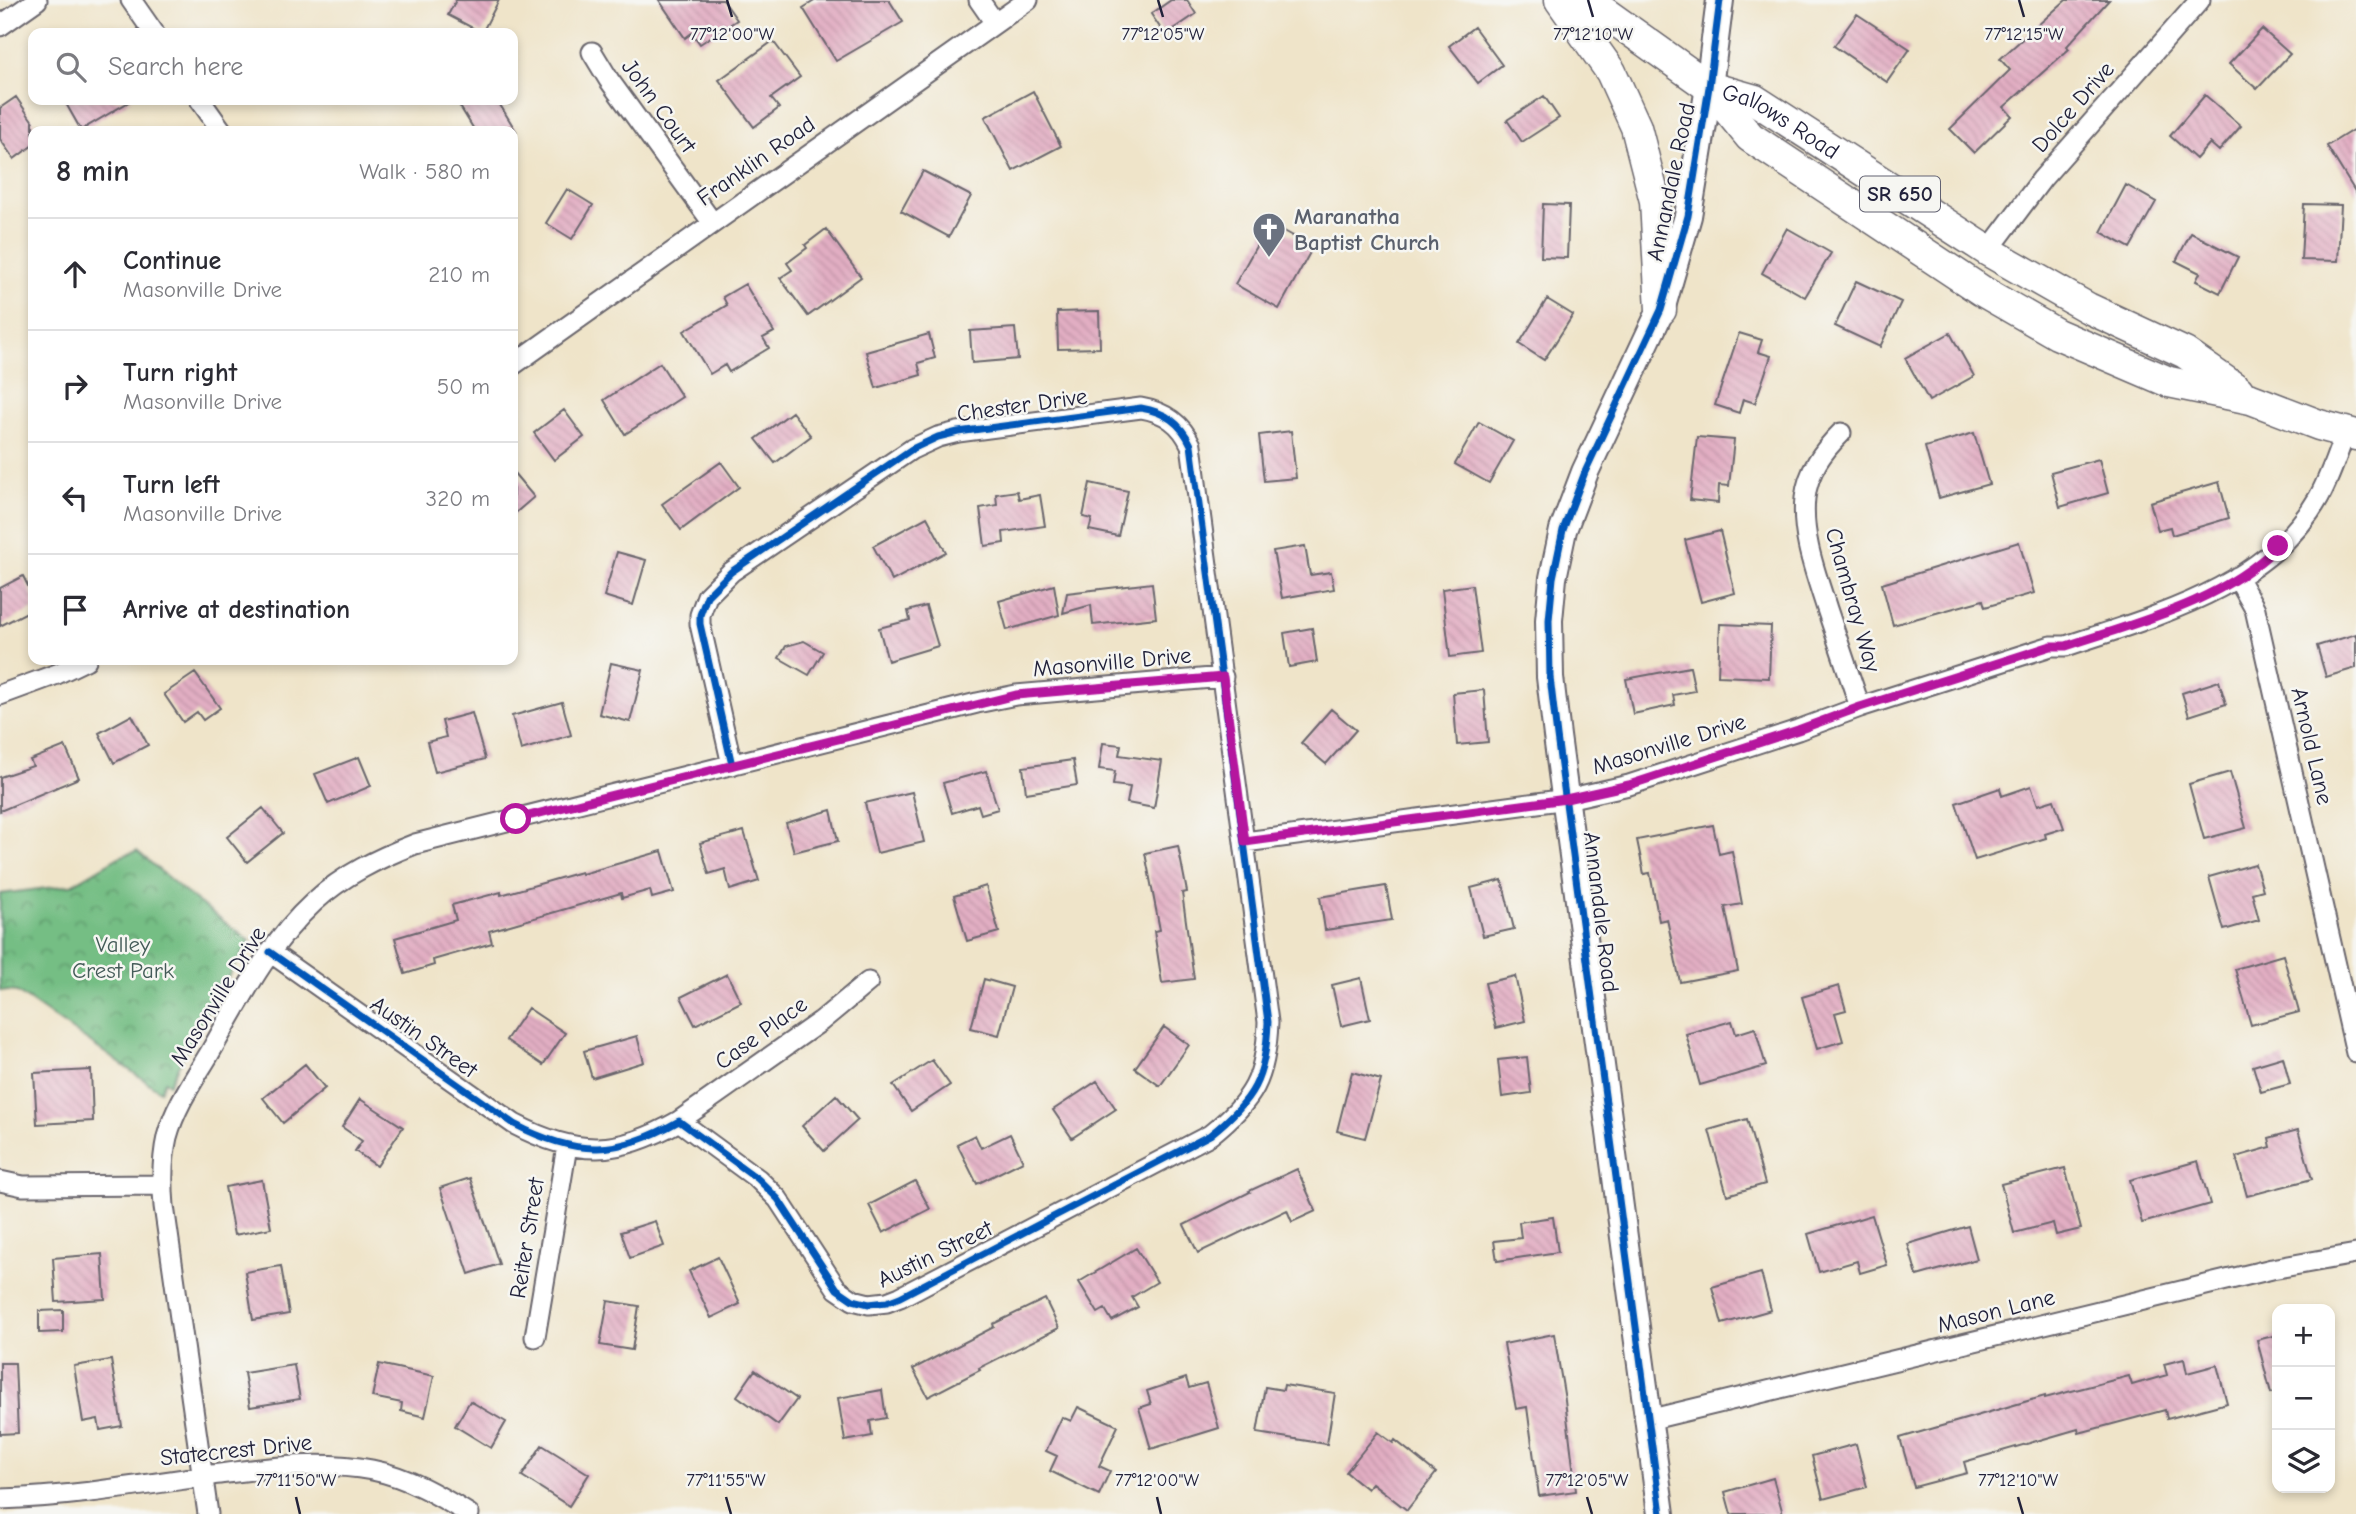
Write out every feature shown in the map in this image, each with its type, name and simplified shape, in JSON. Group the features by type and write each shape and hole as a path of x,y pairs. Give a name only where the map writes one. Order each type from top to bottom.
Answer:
{"main road":[{"path":"1560,0 1611,72 1636,127 1655,201 1661,310"},
{"name":"Annandale Road","path":"1587,0 1709,88 1688,216 1661,310 1585,472 1563,530 1553,578 1549,620 1550,677 1661,1514"},
{"path":"1709,88 1720,0"},
{"name":"Gallows Road","path":"1709,88 1755,100 1988,251 2088,308 2185,353 2252,400"},
{"name":"Gallows Road","path":"1709,88 1749,137 1982,291 2057,334 2169,382 2252,400 2350,434"}],"street":[{"path":"0,26 37,0"},
{"path":"131,0 151,28"},
{"path":"979,0 995,23"},
{"name":"Franklin Road","path":"518,361 1028,0"},
{"name":"Dolce Drive","path":"1988,251 2042,179 2200,0"},
{"name":"John Court","path":"592,52 712,222"},
{"path":"204,105 218,126"},
{"name":"Chester Drive","path":"732,765 701,630 701,615 707,596 731,572 883,467 912,449 958,432 1141,408 1156,410 1173,419 1185,432 1191,445 1223,677"},
{"name":"Chambray Way","path":"1841,433 1826,448 1810,476 1805,497 1805,523 1812,562 1860,707"},
{"name":"Masonville Drive","path":"208,1514 162,1185 167,1137 177,1110 245,990 271,952 313,902 342,880 380,858 415,844 1016,695 1223,677 1245,842 1566,799 1629,785 1860,707 2051,646 2066,646 2176,609 2237,577 2276,549 2300,525 2323,489 2350,434"},
{"name":"Arnold Lane","path":"2237,577 2255,609 2356,1053"},
{"path":"0,695 76,665"},
{"name":"Austin Street","path":"271,952 514,1124 541,1138 568,1146 597,1149 652,1137 680,1121 758,1179 778,1199 837,1289 853,1300 869,1304 887,1302 1210,1135 1247,1100 1262,1070 1268,1043 1268,1021 1245,842"},
{"name":"Case Place","path":"680,1121 821,1021 868,982"},
{"name":"Reiter Street","path":"536,1338 568,1146"},
{"path":"0,1181 23,1186 162,1185"},
{"name":"Mason Lane","path":"1648,1420 2258,1273 2356,1254"},
{"name":"Statecrest Drive","path":"0,1499 55,1497 290,1464 331,1465 373,1470 409,1481 444,1497 469,1514"}],"green space":[{"name":"Valley Crest Park","path":"137,851 186,893 250,941 203,1018 169,1084 165,1081 160,1091 17,992 0,990 0,894 71,885 119,857"}],"building":[{"path":"456,0 499,0 485,28 473,28 448,15"},
{"path":"659,0 723,0 737,20 700,44 692,33 685,38"},
{"path":"816,0 889,0 903,22 836,61 803,8"},
{"path":"1171,0 1187,0 1196,14 1165,35 1151,14"},
{"path":"2066,0 2109,0 2067,46 2069,49 2004,107 2012,116 1974,153 1950,129 2010,70 2000,59"},
{"path":"1857,14 1910,49 1887,82 1834,46"},
{"path":"1474,27 1502,65 1478,83 1449,46"},
{"path":"2262,29 2290,54 2257,89 2229,64"},
{"path":"773,41 800,77 771,98 779,108 754,127 719,80"},
{"path":"1033,91 1061,146 1013,171 985,117"},
{"path":"2205,95 2241,126 2219,151 2210,143 2196,159 2170,136"},
{"path":"1544,96 1559,118 1522,142 1507,120"},
{"path":"16,97 33,122 33,126 28,126 28,149 14,159 0,139 0,108"},
{"path":"67,105 124,105 88,126 79,126"},
{"path":"459,105 500,105 513,126 472,126"},
{"path":"2356,128 2356,193 2327,146"},
{"path":"923,171 971,196 949,237 901,211"},
{"path":"2126,185 2156,202 2130,248 2101,232"},
{"path":"567,189 593,205 572,239 546,223"},
{"path":"1543,204 1569,205 1567,258 1541,257"},
{"path":"2304,204 2341,205 2338,261 2301,260"},
{"path":"1269,223 1313,247 1279,309 1235,284"},
{"path":"1787,228 1831,253 1805,297 1762,273"},
{"path":"826,229 861,277 808,316 780,278 792,270 787,263"},
{"path":"2191,233 2238,257 2220,293 2196,281 2200,273 2176,261"},
{"path":"1856,281 1901,302 1880,347 1835,326"},
{"path":"745,284 774,332 763,338 769,348 729,372 725,365 710,374 684,331 727,305 723,297"},
{"path":"1547,299 1573,315 1544,360 1519,344"},
{"path":"1099,311 1100,348 1058,349 1057,312"},
{"path":"1015,328 1018,359 972,363 970,331"},
{"path":"1739,333 1762,340 1758,352 1771,356 1755,403 1743,399 1739,413 1715,405"},
{"path":"1950,333 1974,376 1929,401 1905,358"},
{"path":"929,334 935,358 918,363 921,375 876,388 866,352"},
{"path":"660,363 682,397 625,434 604,400"},
{"path":"564,410 584,437 554,460 534,433"},
{"path":"792,412 811,436 775,463 756,439"},
{"path":"1479,422 1513,441 1489,483 1455,464"},
{"path":"1291,431 1296,478 1264,481 1259,435"},
{"path":"1974,433 1989,484 1939,498 1925,447"},
{"path":"1697,437 1734,440 1729,486 1719,485 1718,503 1690,500"},
{"path":"2099,459 2108,493 2060,507 2051,472"},
{"path":"721,462 739,487 681,530 662,504"},
{"path":"518,478 534,497 518,511"},
{"path":"2219,482 2229,518 2172,535 2170,527 2158,530 2150,502"},
{"path":"1090,483 1128,491 1118,536 1089,530 1092,519 1083,517"},
{"path":"1017,491 1019,499 1040,495 1045,526 1003,532 1004,543 985,546 980,508 997,505 996,494"},
{"path":"927,517 946,552 892,581 873,546"},
{"path":"1720,531 1735,593 1701,602 1685,540"},
{"path":"2019,542 2034,593 1985,607 1983,600 1893,625 1882,584"},
{"path":"1305,546 1310,575 1331,572 1334,589 1282,598 1273,551"},
{"path":"617,552 646,560 633,605 604,596"},
{"path":"23,576 28,586 28,612 0,626 0,588"},
{"path":"1152,583 1156,618 1093,625 1091,605 1063,613 1067,593"},
{"path":"1054,585 1059,615 1007,630 999,601"},
{"path":"1472,585 1481,653 1450,657 1442,589"},
{"path":"926,606 938,646 888,661 879,628 910,620 908,611"},
{"path":"1720,624 1771,626 1769,678 1718,676"},
{"path":"1312,628 1317,662 1289,667 1284,633"},
{"path":"2356,634 2356,668 2326,677 2317,646"},
{"path":"804,641 823,652 809,675 779,658 786,646"},
{"path":"611,663 643,670 630,722 599,714"},
{"path":"1690,667 1695,691 1673,695 1675,705 1633,714 1626,679"},
{"path":"195,673 220,708 203,720 197,712 183,722 164,694"},
{"path":"2219,681 2226,704 2189,716 2182,693"},
{"path":"1484,690 1488,742 1457,745 1453,693"},
{"path":"562,702 571,735 521,750 512,716"},
{"path":"1331,709 1356,730 1326,764 1301,743"},
{"path":"472,713 485,759 435,772 427,742 446,737 442,721"},
{"path":"132,715 148,745 114,763 99,733"},
{"path":"1103,743 1121,745 1119,755 1162,761 1154,808 1127,803 1130,787 1113,785 1115,771 1099,769"},
{"path":"65,746 79,778 0,811 0,777 33,766 30,760"},
{"path":"359,757 371,786 328,804 315,774"},
{"path":"1073,760 1077,785 1026,793 1023,767"},
{"path":"986,771 998,809 981,814 978,805 952,813 943,783"},
{"path":"2230,772 2246,828 2204,839 2189,784"},
{"path":"2031,786 2038,805 2054,800 2064,828 2045,834 2046,838 1975,860 1956,803 2000,788 2002,796"},
{"path":"912,792 924,842 877,853 865,803"},
{"path":"263,808 283,833 247,862 227,837"},
{"path":"831,810 838,841 794,852 786,823"},
{"path":"1713,825 1719,854 1732,851 1742,904 1725,907 1738,971 1680,982 1667,919 1659,921 1650,873 1644,874 1637,840"},
{"path":"744,831 759,881 730,890 725,869 709,874 700,843"},
{"path":"1178,846 1187,892 1182,893 1194,979 1162,983 1154,931 1160,930 1145,853"},
{"path":"662,851 674,892 652,898 650,890 622,898 621,893 489,931 492,943 433,960 434,965 405,974 395,938 456,920 452,905 501,892 501,895"},
{"path":"2255,864 2263,890 2252,893 2259,920 2224,930 2209,877"},
{"path":"1502,880 1514,929 1483,936 1471,888"},
{"path":"986,886 999,932 967,941 954,896"},
{"path":"1386,886 1392,920 1325,930 1320,897"},
{"path":"2283,955 2299,1012 2251,1025 2235,969"},
{"path":"727,974 741,1002 695,1025 681,997"},
{"path":"1515,976 1525,1021 1496,1028 1485,983"},
{"path":"1361,978 1370,1019 1341,1026 1332,985"},
{"path":"984,979 1012,987 999,1035 971,1028"},
{"path":"1839,986 1846,1010 1835,1013 1843,1041 1817,1049 1802,997"},
{"path":"528,1008 565,1033 543,1065 506,1040"},
{"path":"1732,1021 1736,1034 1755,1028 1766,1066 1700,1085 1686,1034"},
{"path":"1164,1027 1189,1045 1160,1086 1135,1068"},
{"path":"637,1036 644,1062 592,1078 584,1051"},
{"path":"1527,1057 1531,1093 1502,1097 1498,1060"},
{"path":"2283,1057 2290,1084 2261,1092 2253,1066"},
{"path":"932,1060 950,1085 911,1111 893,1085"},
{"path":"305,1064 325,1088 283,1123 263,1098"},
{"path":"91,1070 93,1121 37,1124 34,1073"},
{"path":"1352,1072 1381,1080 1365,1138 1337,1131"},
{"path":"1097,1081 1116,1109 1072,1138 1053,1110"},
{"path":"836,1095 858,1120 824,1151 802,1126"},
{"path":"360,1099 403,1127 377,1166 355,1151 362,1141 342,1127"},
{"path":"1747,1119 1765,1184 1727,1195 1709,1130"},
{"path":"2298,1130 2312,1179 2247,1196 2236,1157 2271,1147 2269,1138"},
{"path":"1010,1134 1023,1161 977,1184 957,1144 975,1135 981,1148"},
{"path":"2198,1161 2210,1204 2142,1223 2130,1180"},
{"path":"2065,1168 2081,1229 2056,1235 2053,1223 2014,1233 2001,1184"},
{"path":"1297,1169 1316,1211 1292,1222 1287,1210 1198,1253 1184,1225"},
{"path":"470,1178 499,1264 469,1274 440,1188"},
{"path":"262,1180 271,1228 234,1235 225,1187"},
{"path":"915,1181 930,1209 883,1233 869,1205"},
{"path":"1872,1215 1887,1265 1860,1273 1857,1261 1819,1272 1808,1234"},
{"path":"1553,1217 1558,1252 1497,1261 1494,1241 1521,1238 1519,1222"},
{"path":"655,1221 664,1246 630,1258 621,1232"},
{"path":"1968,1226 1977,1259 1917,1276 1908,1244"},
{"path":"1136,1248 1157,1282 1132,1297 1138,1307 1112,1321 1105,1309 1098,1313 1079,1282"},
{"path":"102,1254 105,1299 56,1302 53,1258"},
{"path":"718,1257 740,1304 711,1318 689,1271"},
{"path":"281,1266 289,1314 253,1320 245,1272"},
{"path":"1761,1273 1771,1310 1722,1324 1712,1287"},
{"path":"1045,1299 1059,1328 928,1397 913,1369 994,1327 993,1324"},
{"path":"608,1301 639,1306 632,1350 600,1345"},
{"path":"63,1310 63,1332 39,1333 39,1311"},
{"path":"1554,1334 1576,1491 1539,1496 1527,1407 1516,1409 1504,1344"},
{"path":"2272,1336 2272,1393 2271,1393 2257,1340"},
{"path":"2184,1359 2187,1373 2217,1365 2227,1403 2167,1419 2165,1410 2079,1433 2078,1429 1964,1462 1967,1473 1914,1487 1900,1438 2045,1396 2129,1376 2132,1385 2167,1375 2164,1364"},
{"path":"111,1360 122,1426 100,1430 98,1419 83,1422 74,1366"},
{"path":"0,1363 15,1363 18,1433 0,1434"},
{"path":"379,1364 434,1376 425,1417 401,1411 402,1403 372,1397"},
{"path":"294,1365 300,1399 250,1407 244,1373"},
{"path":"755,1370 797,1399 778,1425 737,1396"},
{"path":"1186,1378 1189,1388 1206,1383 1219,1428 1151,1449 1139,1408 1151,1404 1147,1391"},
{"path":"1284,1385 1335,1393 1327,1444 1257,1433 1265,1387 1283,1390"},
{"path":"882,1390 886,1418 870,1421 872,1436 845,1441 838,1398"},
{"path":"470,1401 506,1422 491,1448 455,1426"},
{"path":"1078,1407 1118,1426 1099,1466 1110,1471 1099,1495 1050,1471 1057,1456 1046,1451 1062,1417 1071,1421"},
{"path":"1378,1432 1393,1443 1395,1440 1436,1473 1407,1510 1372,1483 1367,1489 1346,1472"},
{"path":"1856,1444 1867,1487 1823,1499 1812,1456"},
{"path":"542,1445 589,1474 569,1506 522,1476"},
{"path":"1773,1478 1783,1514 1731,1514 1725,1492"}],"cycle path":[{"path":"1661,1514 1557,736 1550,677 1549,620 1553,578 1563,530 1585,472 1661,310 1688,216 1720,0"},
{"path":"270,952 514,1124 537,1135 578,1147 597,1148 636,1141 679,1121 758,1179 778,1199 837,1289 853,1300 869,1304 900,1297 1210,1135 1247,1099 1260,1073 1268,1022 1191,445 1182,430 1171,420 1158,412 1141,408 958,432 938,437 912,449 731,572 707,596 700,615 700,624 732,765"}],"place":[{"name":"Maranatha Baptist Church","path":"1269,259"}],"route":[{"path":"516,819 1016,695 1223,677 1245,842 1566,799 1629,785 1860,707 2051,646 2066,646 2176,609 2237,577 2278,546"}]}
